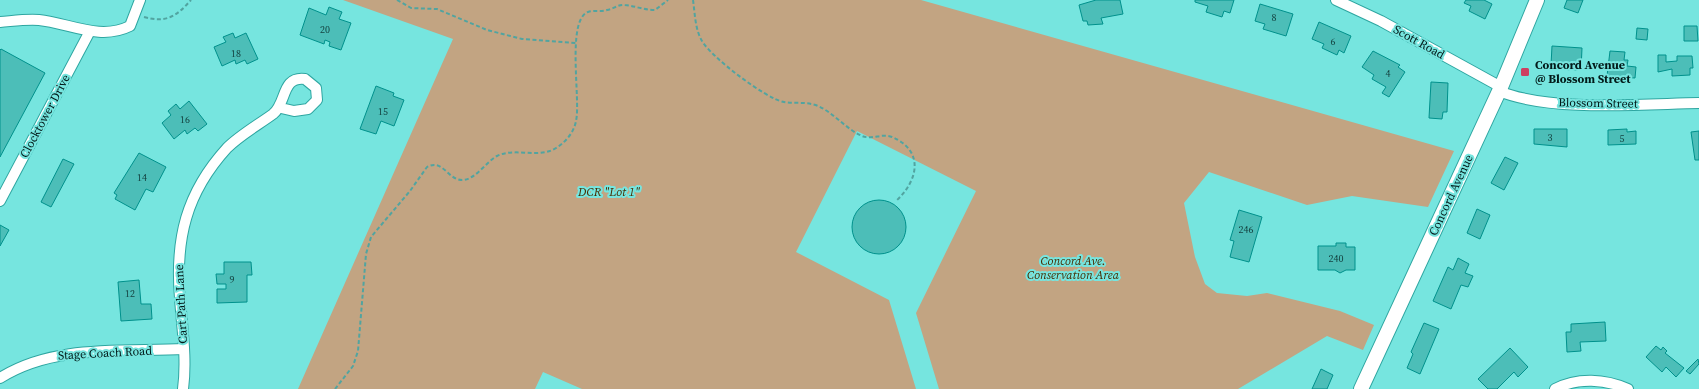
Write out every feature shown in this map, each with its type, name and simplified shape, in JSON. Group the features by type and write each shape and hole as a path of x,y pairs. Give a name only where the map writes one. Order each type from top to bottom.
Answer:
{"main road":[{"name":"Concord Avenue","path":"1362,389 1500,89 1537,0"}],"street":[{"path":"0,22 40,20 90,31 120,31 130,26 136,15 140,0"},
{"name":"Scott Road","path":"1336,0 1381,21 1500,89"},
{"name":"Clocktower Drive","path":"0,201 90,31"},
{"name":"Blossom Street","path":"1500,89 1526,100 1559,103 1699,103"},
{"name":"Cart Path Lane","path":"183,389 184,349 178,266 181,235 190,205 205,176 228,147 281,108"},
{"name":"Stage Coach Road","path":"0,378 28,364 53,356 184,349"},
{"path":"1555,389 1568,384 1589,381 1614,384 1628,389"}],"path":[{"path":"136,15 156,20 168,20 180,13 190,0"},
{"path":"397,0 411,8 437,9 487,30 522,39 576,43"},
{"path":"335,389 353,366 358,351 366,254 371,237 430,165 443,168 454,178 462,180 469,178 497,156 509,153 542,152 555,149 569,137 576,121 576,43 578,23 582,16 589,11 607,10 624,4 655,10 668,0"},
{"path":"693,0 696,24 702,41 715,57 770,98 784,102 809,103 819,106 862,136 893,137 908,149 914,158 914,178 908,190 896,201"}],"green space":[{"path":"343,0 921,0 1454,151 1428,207 1352,196 1307,205 1209,172 1184,203 1195,257 1205,284 1217,293 1247,296 1267,293 1340,311 1374,325 1363,350 1327,336 1238,389 939,389 916,313 976,191 857,131 796,252 889,300 916,389 582,389 543,372 535,389 298,389 453,39"}],"building":[{"path":"1096,0 1120,0 1123,14 1101,18 1103,24 1088,25 1087,21 1083,21 1079,5"},
{"path":"1195,0 1234,0 1230,13 1224,11 1222,17 1206,12 1208,6 1195,2"},
{"path":"1466,0 1484,0 1492,4 1485,19 1469,11 1471,6 1464,3"},
{"path":"1567,0 1583,0 1578,13 1564,8"},
{"path":"1260,4 1293,14 1286,36 1263,29 1265,24 1255,21"},
{"path":"329,7 342,12 339,19 351,23 341,50 329,46 330,42 325,40 324,44 300,35 309,8 326,15"},
{"path":"1319,22 1351,36 1344,53 1339,50 1337,55 1322,48 1324,44 1312,39"},
{"path":"1684,26 1697,26 1698,41 1684,41"},
{"path":"1637,28 1648,29 1647,40 1636,39"},
{"path":"233,33 235,38 246,33 258,59 247,64 245,60 236,64 235,60 222,66 214,47 226,42 223,37"},
{"path":"1552,46 1582,48 1581,70 1567,70 1567,66 1551,65"},
{"path":"0,50 45,73 0,157"},
{"path":"1373,51 1400,65 1398,67 1405,72 1389,97 1382,93 1386,87 1372,79 1374,75 1362,67"},
{"path":"1610,51 1625,52 1624,60 1628,60 1627,66 1636,67 1635,78 1607,76"},
{"path":"1658,55 1666,55 1666,62 1677,61 1677,56 1692,56 1693,68 1690,68 1690,75 1672,76 1672,69 1658,72"},
{"path":"1431,82 1448,83 1447,112 1443,112 1442,119 1429,118"},
{"path":"376,86 394,93 393,96 404,100 394,126 381,121 376,134 360,129"},
{"path":"189,101 207,124 198,131 195,128 187,134 185,130 174,139 162,123 171,115 168,111 176,104 180,109"},
{"path":"1534,129 1567,129 1567,147 1534,144"},
{"path":"1627,129 1627,132 1636,131 1636,144 1608,145 1608,130"},
{"path":"1699,131 1699,160 1695,160 1691,132"},
{"path":"139,153 166,167 153,192 146,189 135,210 115,199 117,195 114,193"},
{"path":"1505,157 1518,163 1504,190 1491,183"},
{"path":"63,159 74,164 51,207 41,202"},
{"path":"874,200 884,200 894,204 902,212 906,227 902,242 894,250 884,254 874,254 864,250 856,242 852,232 852,222 856,212 864,204"},
{"path":"1477,209 1490,215 1480,239 1467,233"},
{"path":"1239,210 1262,217 1249,262 1230,257 1234,241 1230,240"},
{"path":"0,225 9,230 0,246"},
{"path":"1336,243 1346,243 1346,247 1355,247 1355,270 1346,270 1340,273 1335,270 1318,270 1318,246 1336,246"},
{"path":"1458,258 1469,264 1465,273 1473,276 1468,287 1461,285 1451,309 1433,301 1448,267 1453,270"},
{"path":"224,262 251,262 252,275 247,275 247,302 217,303 217,289 226,289 226,284 217,284 216,274 224,274"},
{"path":"139,280 141,304 151,304 152,319 121,321 118,282"},
{"path":"1605,322 1606,341 1580,342 1581,351 1567,352 1566,332 1571,332 1571,324"},
{"path":"1424,323 1439,329 1420,374 1407,368 1413,354 1411,352"},
{"path":"1656,346 1661,350 1663,347 1667,351 1665,353 1684,368 1676,377 1666,367 1662,372 1646,357"},
{"path":"1510,348 1528,367 1518,377 1514,372 1497,389 1488,389 1478,379"},
{"path":"1698,359 1699,364 1690,374 1686,371"},
{"path":"1321,369 1333,375 1327,389 1312,389"}],"place":[{"name":"Concord Avenue @ Blossom Street","path":"1525,72"}],"park label":[{"name":"DCR \"Lot 1\"","path":"609,192"},
{"name":"Concord Ave. Conservation Area","path":"1073,268"}]}
